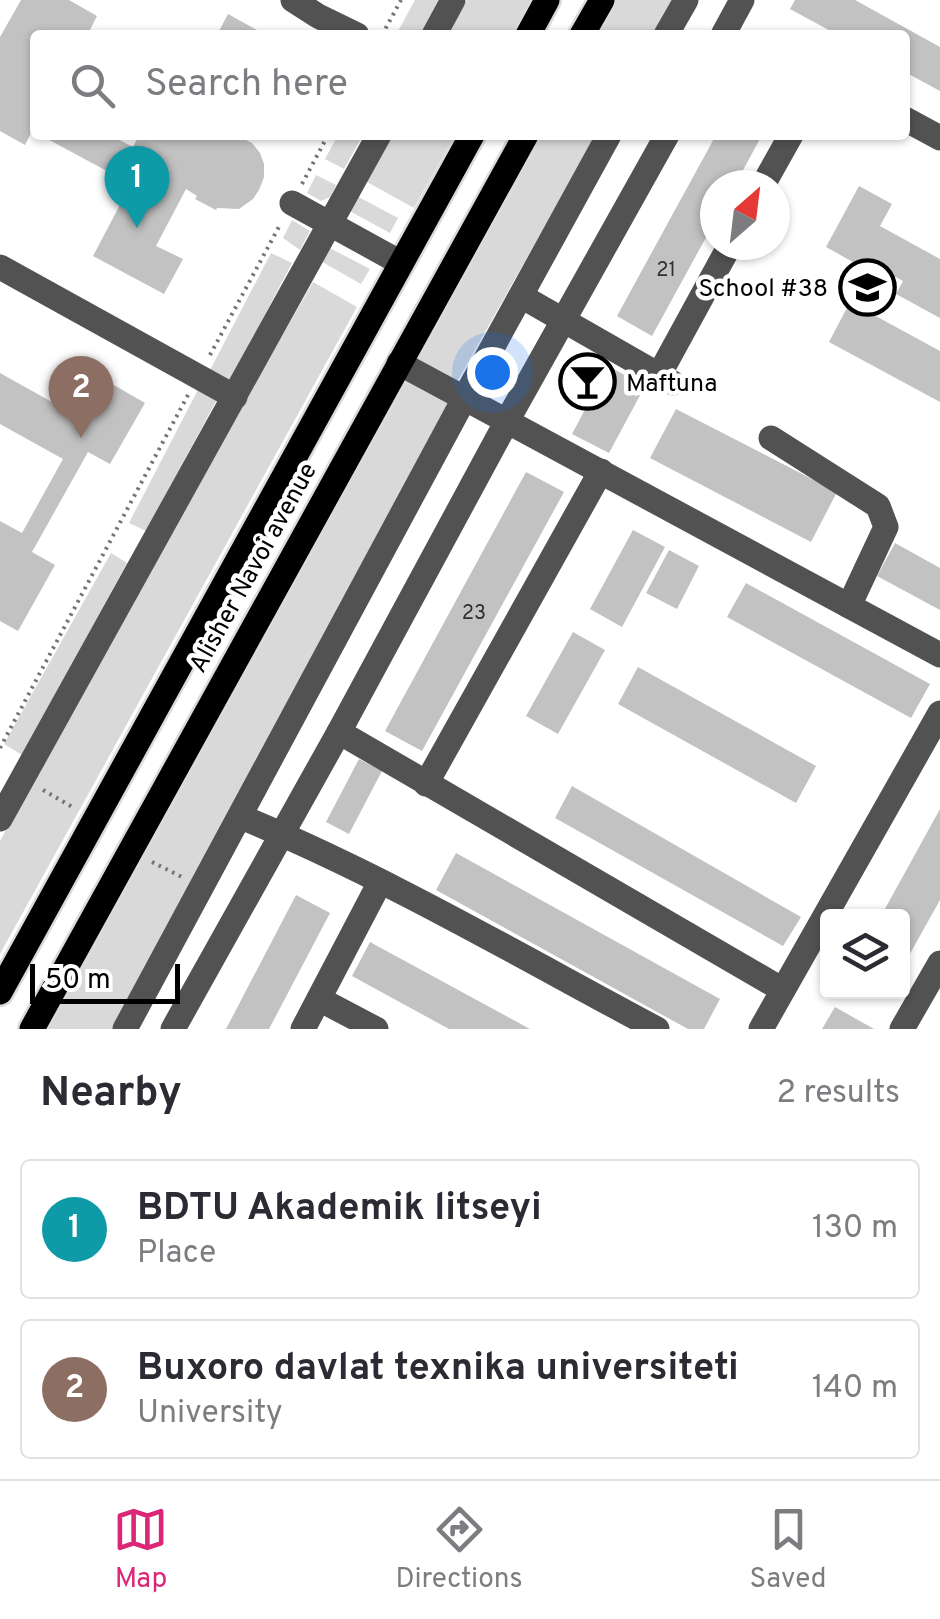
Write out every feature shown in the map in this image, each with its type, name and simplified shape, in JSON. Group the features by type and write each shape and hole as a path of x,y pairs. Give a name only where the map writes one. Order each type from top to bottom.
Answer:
{"main road":[{"path":"531,30 547,0"},
{"path":"585,30 602,0"},
{"name":"Alisher Navoi avenue","path":"0,992 469,140"},
{"name":"Alisher Navoi avenue","path":"32,1029 523,140"}],"street":[{"path":"293,0 347,30"},
{"path":"437,30 453,0"},
{"path":"669,30 686,0"},
{"path":"734,30 742,0"},
{"path":"910,122 940,138"},
{"path":"0,819 376,140"},
{"path":"124,1029 606,140"},
{"path":"173,1029 663,140"},
{"path":"771,170 788,140"},
{"path":"292,202 401,263"},
{"path":"521,296 666,379 723,260"},
{"path":"0,267 235,397"},
{"path":"398,363 940,655"},
{"path":"771,438 878,506 886,527 850,606"},
{"path":"426,784 601,471"},
{"path":"761,1029 940,713"},
{"path":"339,732 783,990"},
{"path":"240,817 380,882 656,1029"},
{"path":"303,1029 380,882"},
{"path":"902,1029 940,963"},
{"path":"319,999 376,1029"}],"path":[{"path":"385,30 401,0"},
{"path":"0,748 325,140"},
{"path":"22,778 79,811 81,828 88,834"},
{"path":"130,852 202,887"}],"shaded area":[{"path":"415,0 443,0 427,30 399,30"},
{"path":"467,0 531,0 514,30 450,30"},
{"path":"615,0 672,0 656,30 599,30"},
{"path":"335,140 360,140 344,169 325,159"},
{"path":"389,140 452,140 414,208 367,182"},
{"path":"537,140 593,140 457,382 416,359"},
{"path":"316,175 336,185 330,197 321,201 307,193"},
{"path":"353,194 398,218 390,233 344,208"},
{"path":"292,220 310,231 300,250 283,238"},
{"path":"324,245 370,269 361,284 317,259"},
{"path":"271,253 292,263 231,379 223,382 208,374"},
{"path":"313,282 357,307 0,954 0,841 94,664"},
{"path":"405,374 452,397 115,1029 46,1029 168,813"},
{"path":"203,380 221,392 146,531 129,523"},
{"path":"111,553 127,563 22,755 4,744"}],"building":[{"path":"21,0 69,0 97,16 90,30 30,30 30,135 25,145 0,131 0,37"},
{"path":"795,0 855,0 909,30 829,30 790,9"},
{"path":"228,14 257,30 220,30"},
{"path":"910,30 940,47 940,91 910,75"},
{"path":"49,140 120,140 133,147 136,140 246,140 260,153 264,164 259,190 239,209 216,210 195,199 197,196 186,189 156,246 183,259 164,294 93,256 131,184"},
{"path":"713,140 759,140 743,170 700,170 700,248 652,336 617,316"},
{"path":"859,186 892,204 880,226 940,259 940,318 896,294 903,281 863,259 860,266 826,247"},
{"path":"850,302 940,351 940,402 829,342"},
{"path":"608,366 645,386 609,453 572,434"},
{"path":"0,373 84,420 107,381 145,403 110,464 88,452 32,552 55,565 18,631 0,621 0,521 22,533 63,459 0,424"},
{"path":"676,409 837,492 811,542 650,458"},
{"path":"526,472 564,492 422,751 385,731"},
{"path":"633,530 665,547 622,627 590,609"},
{"path":"895,543 940,568 940,610 877,576"},
{"path":"669,550 699,566 677,609 646,593"},
{"path":"746,583 930,684 911,718 727,617"},
{"path":"573,632 605,650 558,734 526,716"},
{"path":"638,667 816,766 796,803 618,704"},
{"path":"359,759 382,771 349,834 326,822"},
{"path":"572,786 801,917 783,946 555,818"},
{"path":"940,809 940,900 910,954 910,909 885,909"},
{"path":"456,853 720,999 704,1029 688,1029 436,890"},
{"path":"296,895 330,913 269,1029 226,1029"},
{"path":"370,942 530,1029 449,1029 352,976"},
{"path":"835,1007 874,1029 822,1029"}],"place":[{"name":"BDTU Akademik litseyi","path":"137,228"},
{"name":"School #38","path":"867,287"},
{"name":"Maftuna","path":"587,382"},
{"name":"Buxoro davlat texnika universiteti","path":"81,438"}]}
